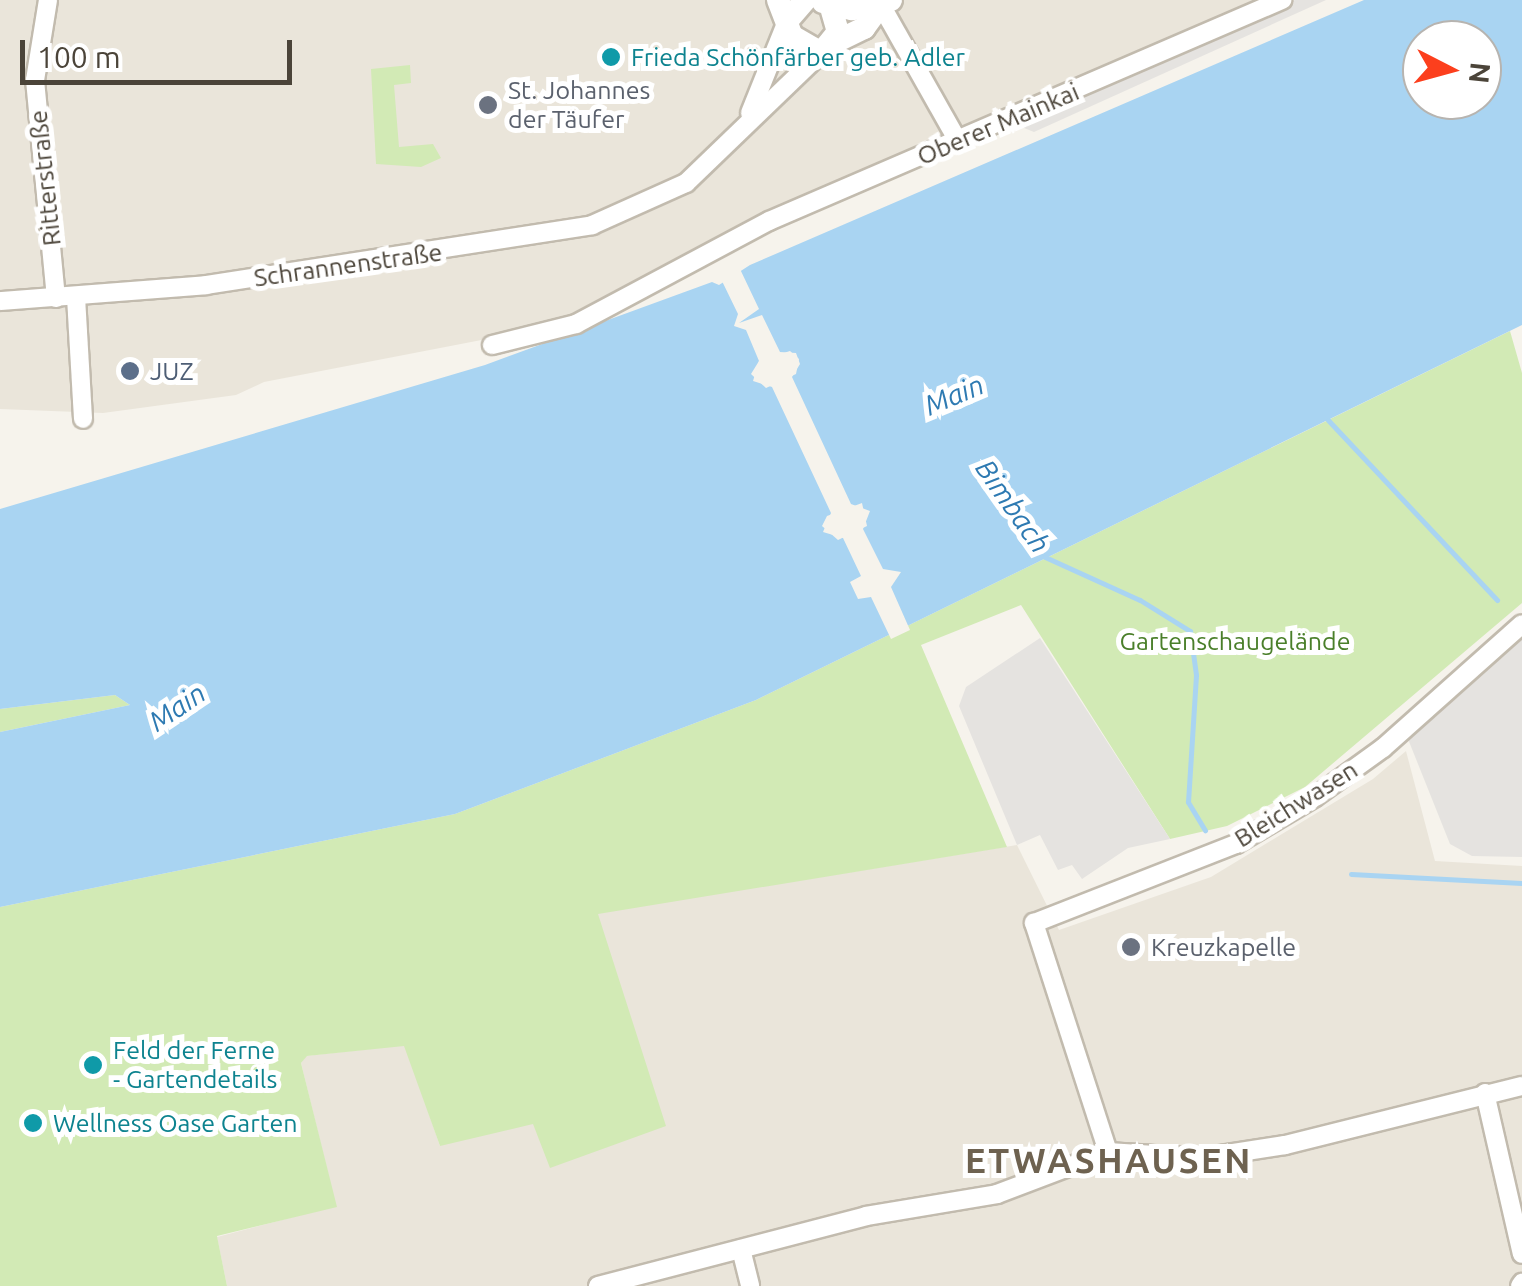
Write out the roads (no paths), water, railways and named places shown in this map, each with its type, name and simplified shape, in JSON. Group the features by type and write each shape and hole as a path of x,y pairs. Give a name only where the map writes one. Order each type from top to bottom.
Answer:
{"street":[{"name":"Ritterstraße","path":"48,0 35,80 56,298"},
{"path":"748,117 783,11 805,0"},
{"name":"Oberer Mainkai","path":"492,346 576,324 715,250 1282,0"},
{"path":"748,117 826,49 864,28 886,2"},
{"path":"886,2 958,142"},
{"path":"825,4 886,2"},
{"path":"825,4 840,26 826,49"},
{"path":"783,11 798,43 826,49"},
{"name":"Schrannenstraße","path":"0,301 76,296 495,244 618,217 686,183 748,117"},
{"path":"76,296 83,419"},
{"name":"Bleichwasen","path":"1108,1152 1034,923 1236,844 1316,797 1383,748 1522,624"},
{"path":"598,1286 866,1216 997,1194 1108,1152 1201,1158 1284,1145 1485,1092 1522,1086"},
{"path":"1485,1092 1522,1254"},
{"path":"741,1249 750,1286"}],"water":[{"name":"Main","path":"1364,0 1522,0 1522,325 756,700 455,814 0,907 0,732 130,705 115,695 0,709 0,509 485,365 712,282 719,285 750,265","holes":["790,351 799,359 796,374 766,388 751,374 759,361","862,503 867,526 838,540 822,526 827,516"]}],"waterway":[{"path":"1328,420 1497,600"},
{"name":"Bimbach","path":"1045,557 1140,600 1190,631 1196,675 1188,802 1205,830"},
{"name":"Bimbach","path":"1351,874 1522,883"}],"place":[{"name":"Frieda Schönfärber geb. Adler","path":"611,57"},
{"name":"St. Johannes der Täufer","path":"488,105"},
{"name":"JUZ","path":"130,371"},
{"name":"Kreuzkapelle","path":"1131,947"},
{"name":"Feld der Ferne - Gartendetails","path":"93,1065"},
{"name":"Wellness Oase Garten","path":"33,1123"}],"district":[{"name":"ETWASHAUSEN","path":"1109,1160"}],"park label":[{"name":"Gartenschaugelände","path":"1235,641"}]}
